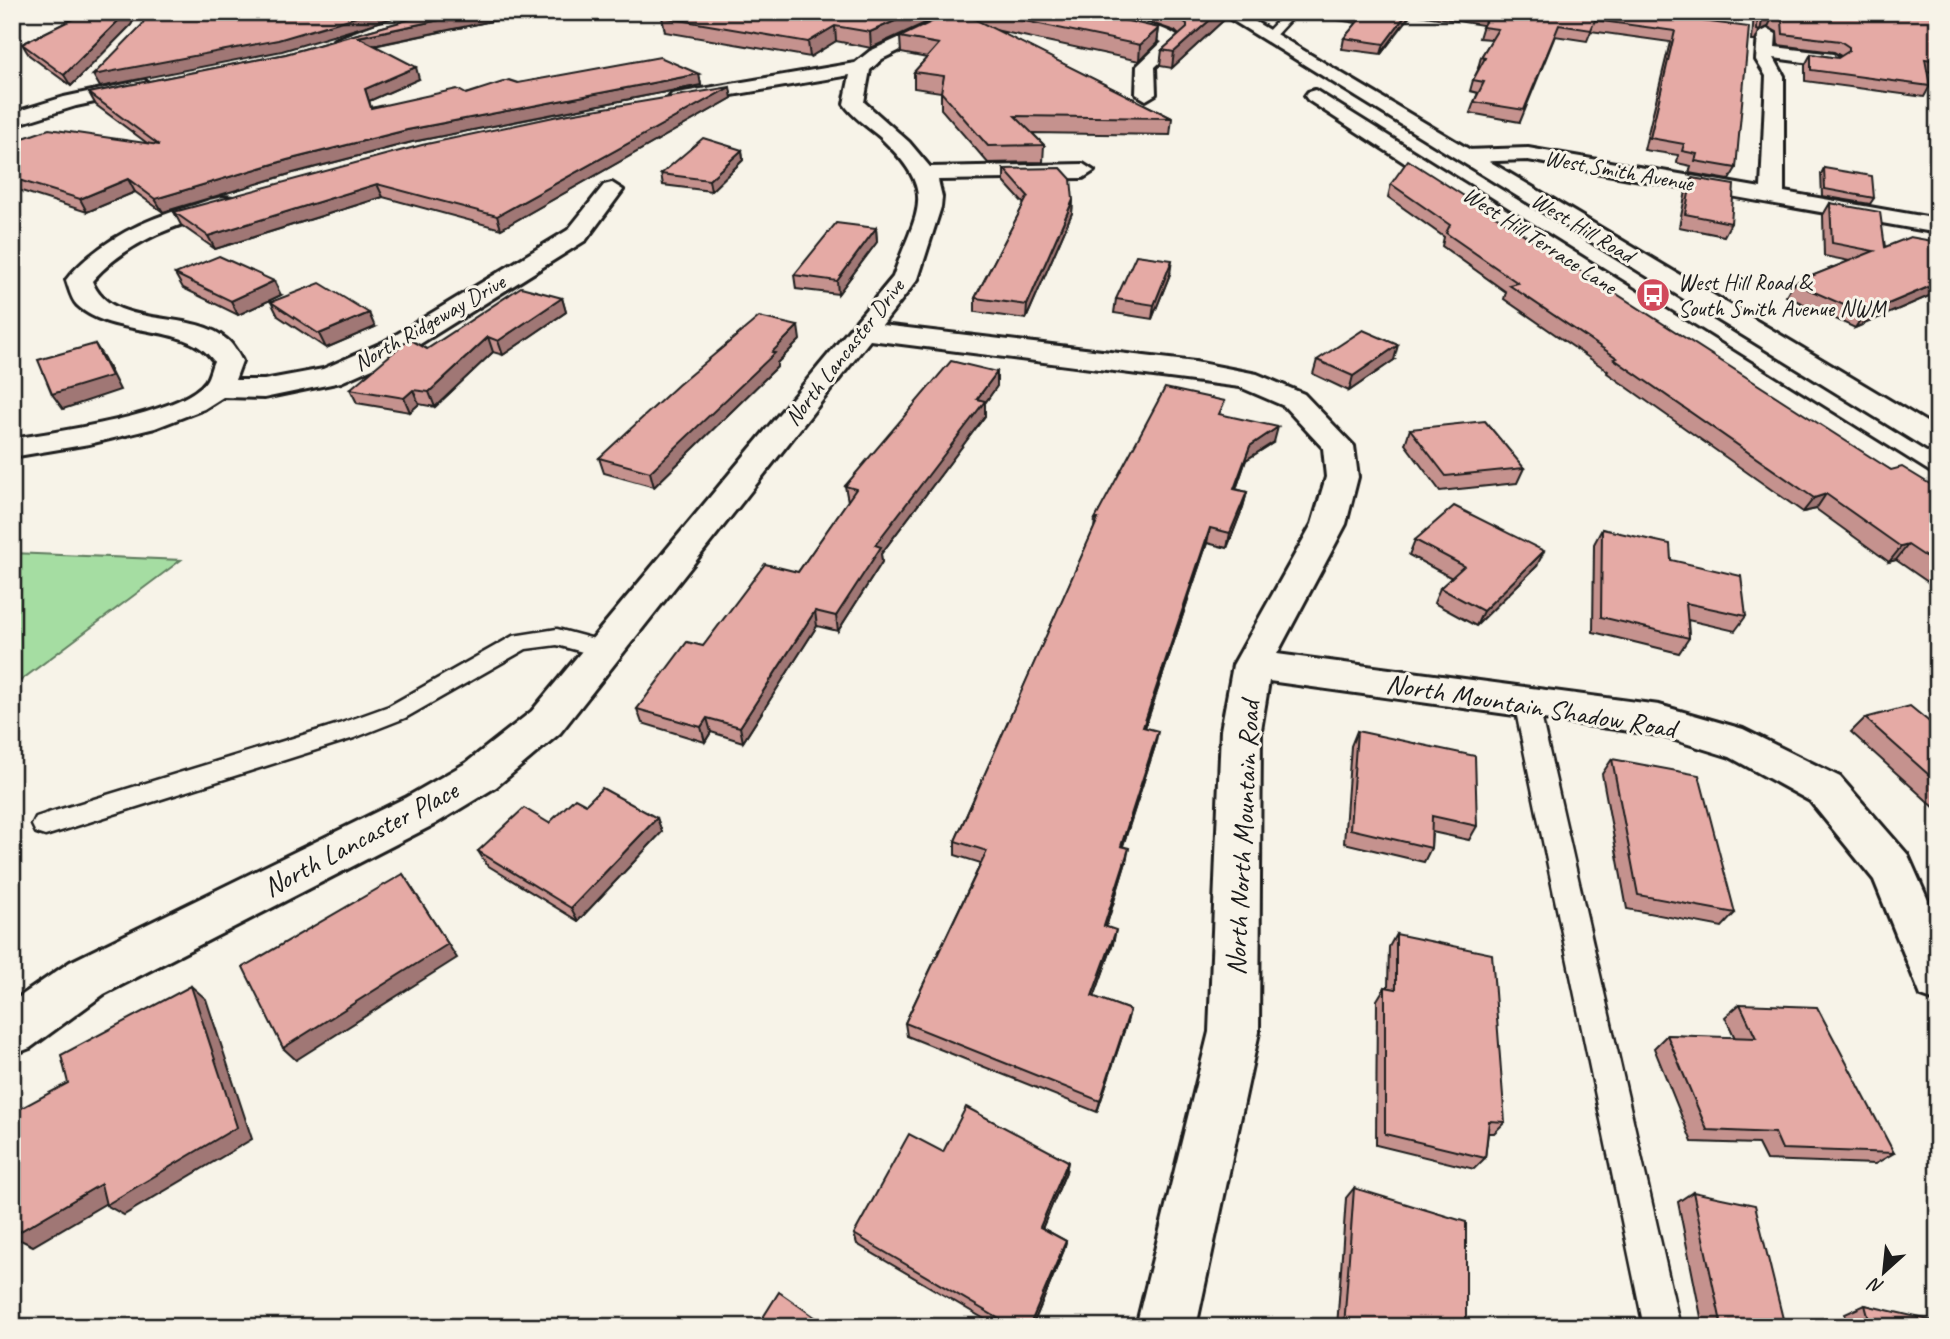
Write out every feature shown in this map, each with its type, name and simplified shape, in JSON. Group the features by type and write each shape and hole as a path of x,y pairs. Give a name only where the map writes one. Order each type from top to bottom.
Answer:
{"street":[{"path":"321,49 390,25 448,12"},
{"path":"661,102 861,68 876,55 970,12"},
{"path":"1065,12 1102,23 1149,28 1174,41 1146,66 1146,94"},
{"name":"West Hill Road","path":"1227,12 1938,442"},
{"path":"1772,197 1775,76 1765,61 1766,42 1833,60"},
{"path":"861,68 854,104 894,139 924,174 1083,171"},
{"path":"71,101 97,75"},
{"path":"12,120 71,101 163,83"},
{"name":"West Hill Terrace Lane","path":"1315,96 1938,495"},
{"name":"West Smith Avenue","path":"1466,156 1528,154 1938,226"},
{"name":"North Lancaster Drive","path":"659,584 905,279 932,194 924,174"},
{"name":"North Ridgeway Drive","path":"217,388 264,389 331,376 394,348 577,234 612,190"},
{"path":"12,448 123,428 182,407 217,388 228,361 216,344 189,333 108,314 86,299 79,280 93,261 123,240 186,215 251,196"},
{"name":"North North Mountain Road","path":"862,331 1195,371 1247,380 1294,400 1338,446 1342,477 1329,524 1252,665 1241,730 1234,1032 1166,1327"},
{"path":"1764,384 1822,372"},
{"name":"North Lancaster Place","path":"12,1031 87,978 420,811 481,775 546,722 659,584"},
{"name":"North Mountain Shadow Road","path":"1252,665 1659,720 1743,745 1825,789 1892,869 1938,980"}],"lane":[{"path":"1268,37 1293,12"},
{"path":"45,825 384,717 521,642 556,637 606,650"},
{"path":"1526,702 1662,1327"}],"green space":[{"path":"12,553 181,560 12,687"}],"building":[{"path":"87,12 127,12 64,75 22,44"},
{"path":"148,12 373,12 278,40 93,75 142,25"},
{"path":"436,12 478,12 358,37 416,67 365,89 371,108 457,89 466,94 509,80 518,83 660,57 699,74 407,130 287,160 155,199 128,179 80,199 12,178 12,142 49,129 159,145 89,93 286,54"},
{"path":"666,12 915,12 870,32 835,26 808,42 662,17"},
{"path":"952,12 964,12 1172,118 1015,116 1044,145 988,146 941,92 944,76 914,72 939,44 900,37"},
{"path":"982,12 1088,12 1159,28 1140,45"},
{"path":"1165,12 1219,12 1174,52 1162,50 1187,28 1187,24"},
{"path":"1359,12 1408,12 1384,44 1344,38 1365,13"},
{"path":"1472,12 1695,12 1695,20 1749,27 1736,168 1695,161 1697,154 1682,151 1684,144 1650,138 1675,31 1595,20 1591,30 1559,25 1524,110 1474,102 1484,82 1473,80 1485,58 1481,57 1498,29 1482,27 1489,15"},
{"path":"1758,12 1938,12 1938,61 1925,59 1930,86 1811,70 1811,54 1838,58 1849,51 1849,47 1840,41 1783,34 1782,21 1773,16 1762,21 1760,31 1757,30"},
{"path":"730,87 497,216 377,184 208,236 174,212 422,145 563,115"},
{"path":"703,138 742,150 709,180 661,174"},
{"path":"1408,160 1891,470 1902,467 1938,489 1938,565 1908,545 1901,547 1826,494 1814,498 1509,285 1518,283 1446,233 1450,225 1391,184"},
{"path":"1061,168 1071,179 1073,200 1027,305 975,298 1028,196 1004,169"},
{"path":"1824,168 1872,176 1874,198 1825,189"},
{"path":"1692,178 1734,185 1731,223 1685,214"},
{"path":"1830,203 1880,212 1885,247 1910,237 1938,242 1938,283 1864,314 1794,283 1874,251 1832,243"},
{"path":"836,223 876,228 837,281 794,275"},
{"path":"1136,255 1172,260 1154,305 1116,299"},
{"path":"219,256 274,281 231,301 175,274"},
{"path":"320,283 369,313 319,334 271,302"},
{"path":"521,287 562,298 498,341 488,337 429,392 413,390 404,398 350,389 409,339 427,349"},
{"path":"759,317 798,326 772,352 775,353 650,472 599,458 678,385"},
{"path":"1363,330 1398,345 1353,376 1317,360"},
{"path":"95,344 111,376 52,394 38,360"},
{"path":"951,361 997,372 977,399 985,401 875,545 881,547 836,616 815,611 740,727 707,718 701,727 637,709 687,642 703,646 765,564 798,572 856,489 845,486"},
{"path":"1165,388 1225,401 1219,414 1278,427 1250,446 1234,489 1247,492 1230,533 1210,528 1143,727 1158,731 1121,846 1129,848 1104,926 1116,930 1092,996 1130,1010 1100,1101 905,1023 987,851 955,841 1098,519 1095,519"},
{"path":"1485,421 1524,468 1446,476 1410,429"},
{"path":"1454,506 1544,551 1483,611 1440,588 1464,566 1415,540"},
{"path":"1602,529 1670,544 1671,560 1741,576 1746,616 1686,603 1689,638 1601,617"},
{"path":"1910,706 1938,729 1938,783 1865,718"},
{"path":"1357,731 1475,756 1477,826 1432,816 1431,848 1350,829"},
{"path":"1612,759 1699,775 1735,913 1638,895"},
{"path":"602,788 657,818 571,908 478,851 524,808 549,823 575,798 586,804"},
{"path":"403,874 448,944 283,1048 243,967"},
{"path":"1396,934 1492,954 1505,1122 1489,1121 1485,1158 1385,1134 1385,987 1396,989"},
{"path":"191,986 237,1127 106,1205 101,1184 12,1236 12,1113 68,1083 61,1055"},
{"path":"1740,1004 1817,1007 1894,1153 1782,1149 1775,1133 1707,1130 1667,1035 1756,1038"},
{"path":"966,1107 1068,1161 1040,1227 1066,1241 1029,1327 1013,1327 854,1234 909,1134 943,1152"},
{"path":"1354,1188 1466,1222 1466,1327 1344,1327"},
{"path":"1693,1192 1755,1205 1785,1327 1722,1327"},
{"path":"779,1292 829,1327 757,1327"},
{"path":"1865,1305 1938,1322 1938,1327 1871,1327"}],"place":[{"name":"West Hill Road & South Smith Avenue NWM","path":"1653,295"}]}
